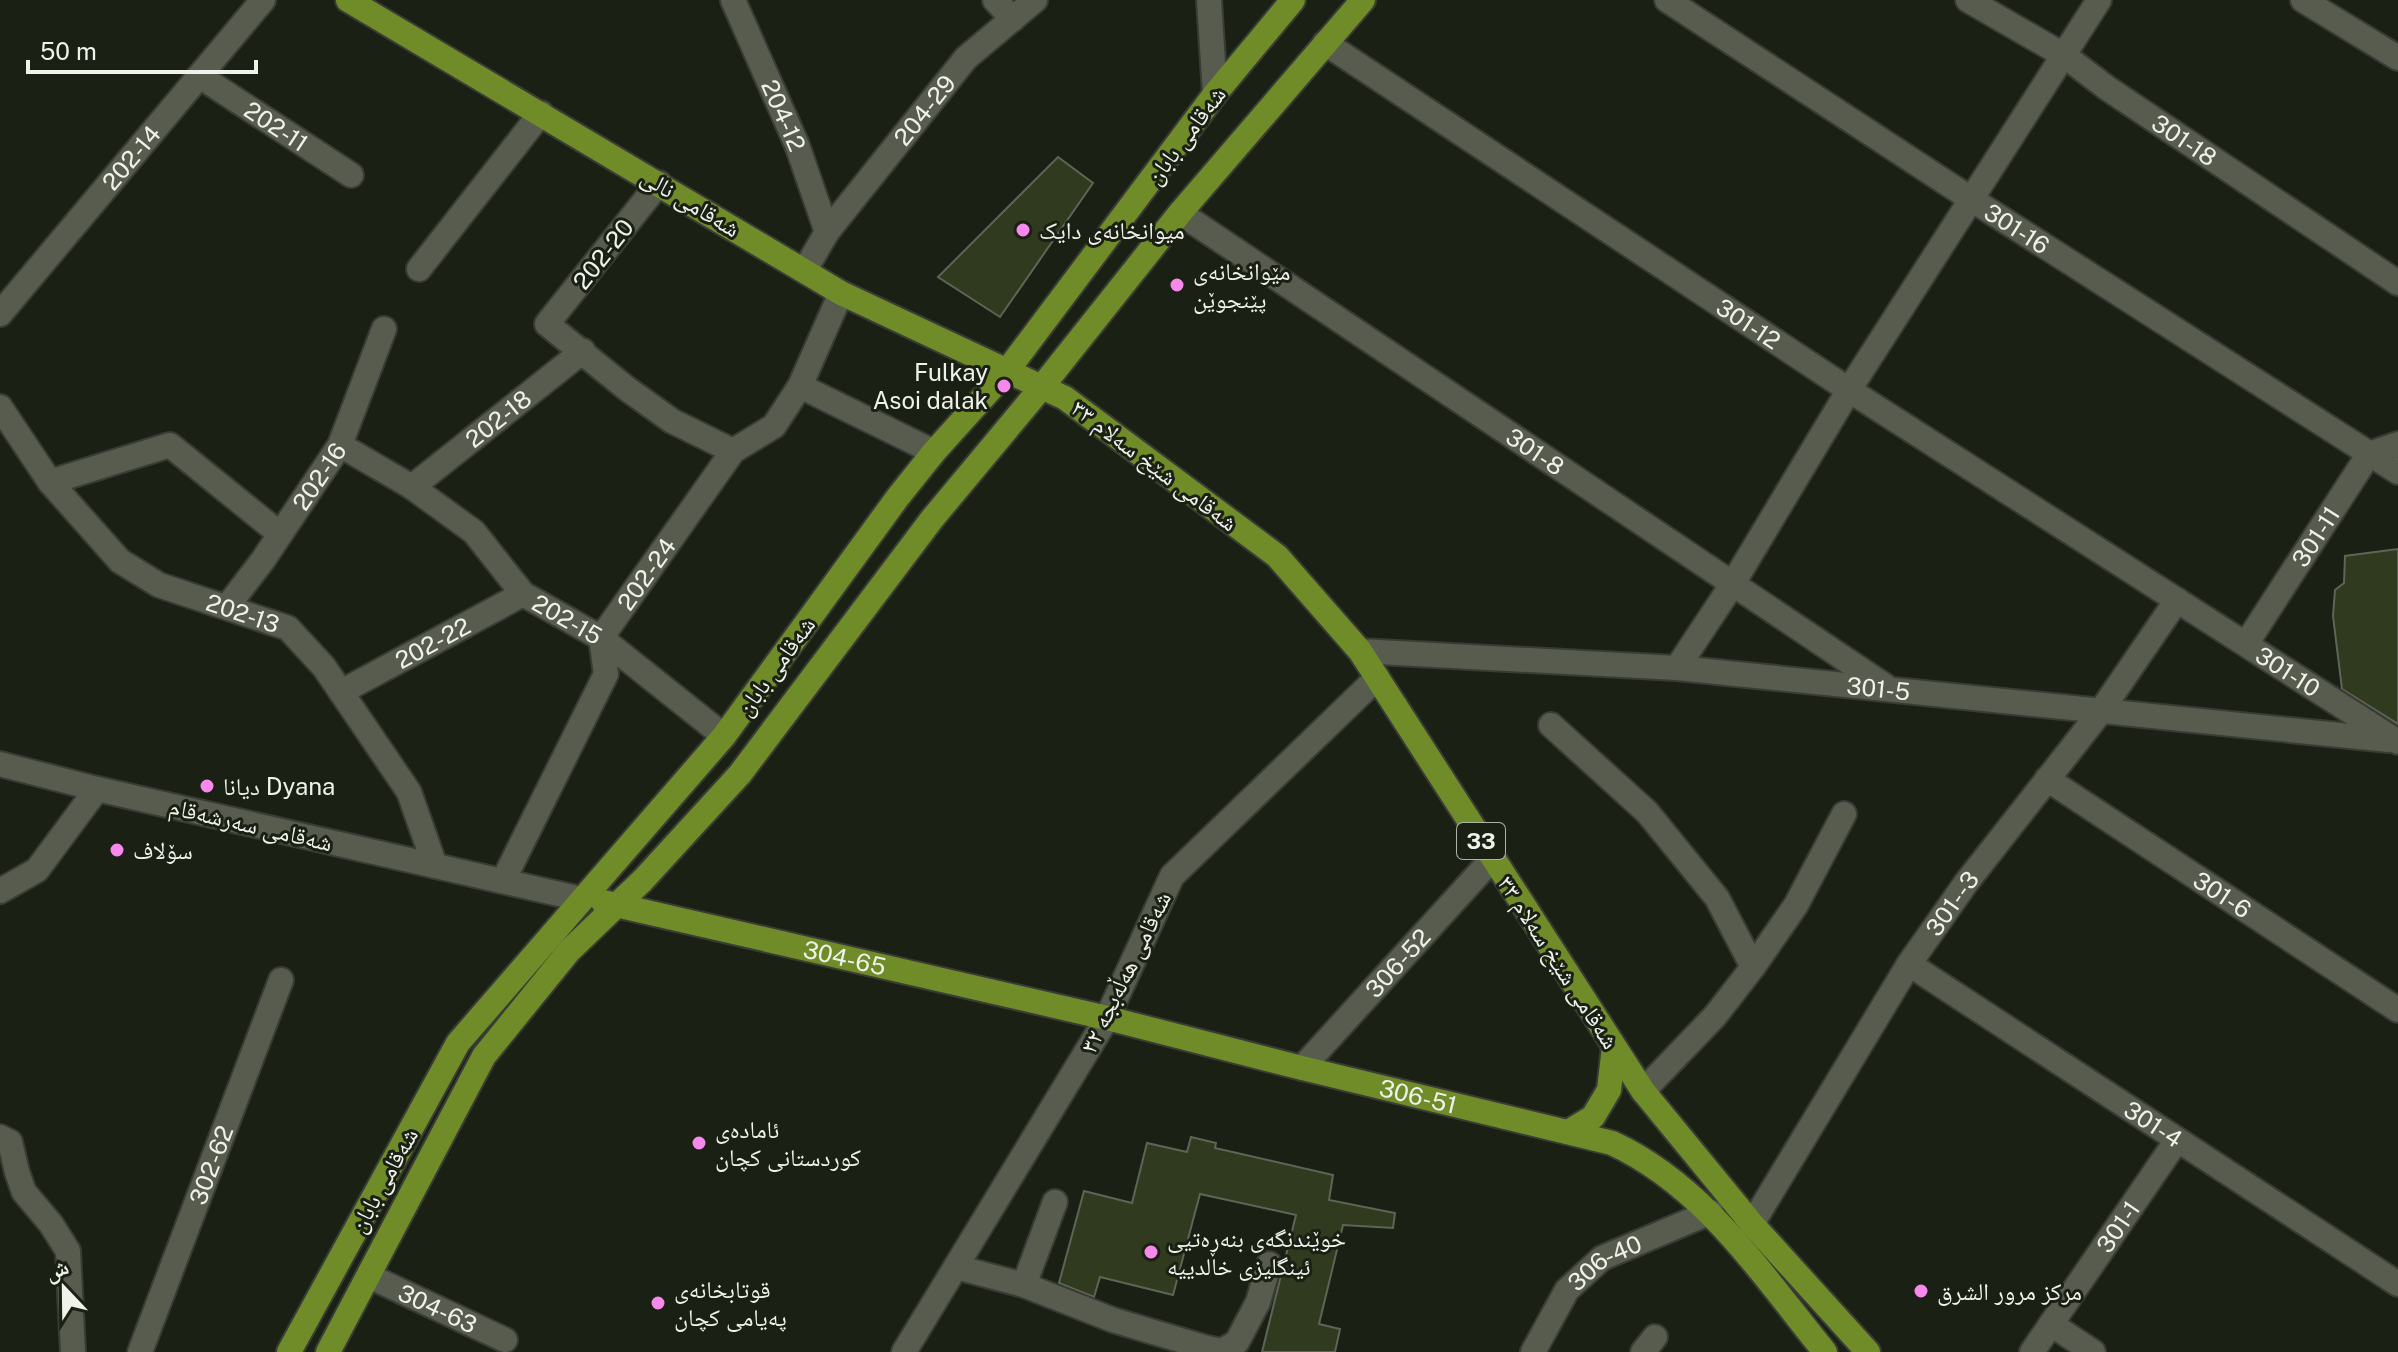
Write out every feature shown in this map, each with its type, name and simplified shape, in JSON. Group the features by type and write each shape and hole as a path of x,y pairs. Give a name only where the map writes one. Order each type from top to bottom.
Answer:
{"main road":[{"name":"شەقامی نالی","path":"348,0 841,293 1041,388"},
{"name":"شەقامی بابان","path":"289,1352 458,1043 724,736 898,497 1007,371 1215,94 1293,0"},
{"path":"328,1352 484,1056 569,951 643,880 740,774 932,519 1180,213 1363,0"},
{"name":"شەقامی شێخ سەلام ٣٣","path":"1041,388 1078,406 1277,556 1360,651 1643,1091 1752,1224 1868,1352"},
{"name":"304-65","path":"581,899 616,904 1107,1018"},
{"name":"306-51","path":"1107,1018 1612,1143 1643,1157 1711,1212"},
{"path":"1568,1132 1593,1117 1609,1090 1614,1047"},
{"path":"1711,1212 1822,1349 1843,1325"}],"street":[{"name":"202-14","path":"3,303 201,77 263,0"},
{"name":"204-12","path":"733,0 797,145 827,232"},
{"path":"995,0 1013,19"},
{"name":"204-29","path":"805,270 827,232 966,58 1035,0"},
{"path":"1209,0 1215,94"},
{"name":"301-16","path":"1667,0 2398,472"},
{"name":"301-18","path":"1968,0 2065,56 2120,97 2398,283"},
{"path":"1677,668 1732,585 1849,390 2099,0"},
{"path":"2308,1 2398,58"},
{"name":"301-12","path":"1325,43 1849,390 2177,600"},
{"name":"202-11","path":"201,77 351,175"},
{"path":"419,269 541,113"},
{"name":"202-20","path":"583,351 547,324 659,183"},
{"name":"301-8","path":"1180,213 1890,689"},
{"name":"202-24","path":"601,638 733,451 774,426 800,386 841,293"},
{"name":"202-16","path":"227,607 340,445 384,329"},
{"path":"583,351 626,388 672,421 733,451"},
{"name":"202-18","path":"412,487 583,351"},
{"path":"800,386 934,452"},
{"name":"202-13","path":"0,407 50,482 120,561 159,585 288,628 324,667 409,792 435,866"},
{"path":"2369,454 2398,444"},
{"path":"50,482 170,445 280,534"},
{"name":"202-15","path":"340,445 412,487 474,532 523,594 601,638 724,736"},
{"name":"301-11","path":"2246,644 2369,454"},
{"name":"202-22","path":"341,692 523,594"},
{"name":"301-10","path":"2177,600 2397,741"},
{"name":"301--3","path":"1752,1224 1909,964 1966,883 2101,711 2177,600"},
{"path":"503,881 606,674 601,638"},
{"name":"301-5","path":"1360,651 1677,668 2397,741"},
{"name":"شەقامی هەڵەبجە ٣٢","path":"904,1352 1107,1018 1172,876 1377,678"},
{"path":"1551,725 1647,812 1717,898 1753,967"},
{"name":"شەقامی سەرشەقام","path":"0,764 581,899"},
{"name":"301-6","path":"2047,779 2398,1010"},
{"path":"0,891 37,870 97,789"},
{"path":"1643,1091 1715,1016 1753,967 1796,905 1844,814"},
{"name":"306-52","path":"1302,1068 1493,858"},
{"name":"301-4","path":"1909,964 2398,1284"},
{"name":"302-62","path":"140,1352 281,980"},
{"path":"0,1137 10,1142 24,1192 61,1237 68,1251 73,1352"},
{"name":"301-1","path":"2032,1352 2177,1140"},
{"path":"1024,1285 1055,1202"},
{"name":"306-40","path":"1533,1352 1567,1290 1602,1258 1711,1212"},
{"path":"956,1267 1024,1285 1113,1320 1222,1351 1237,1342 1258,1302 1269,1264"},
{"name":"304-63","path":"369,1276 505,1340"},
{"path":"2051,1324 2093,1352"}],"building":[{"name":"میوانخانەی دایک","path":"1058,157 1093,183 1000,317 938,277"},
{"path":"2398,549 2398,724 2342,689 2333,616 2335,590 2344,583 2345,556"},
{"name":"خوێندنگەی بنەڕەتیی ئینگلیزی خالدییە","path":"1191,1137 1216,1143 1215,1148 1333,1175 1329,1200 1395,1213 1393,1228 1343,1225 1319,1324 1340,1329 1335,1352 1262,1352 1296,1215 1200,1194 1173,1295 1100,1277 1094,1297 1059,1283 1084,1191 1132,1203 1147,1143 1187,1152"}],"place":[{"name":"میوانخانەی دایک","path":"1023,230"},
{"name":"مێوانخانەی پێنجوێن","path":"1177,285"},
{"name":"Fulkay Asoi dalak","path":"1004,386"},
{"name":"دیانا Dyana","path":"207,786"},
{"name":"سۆلاف","path":"117,850"},
{"name":"ئامادەی کوردستانی کچان","path":"699,1143"},
{"name":"خوێندنگەی بنەڕەتیی ئینگلیزی خالدییە","path":"1151,1252"},
{"name":"مرکز مرور الشرق","path":"1921,1291"},
{"name":"قوتابخانەی پەیامی کچان","path":"658,1303"}]}
